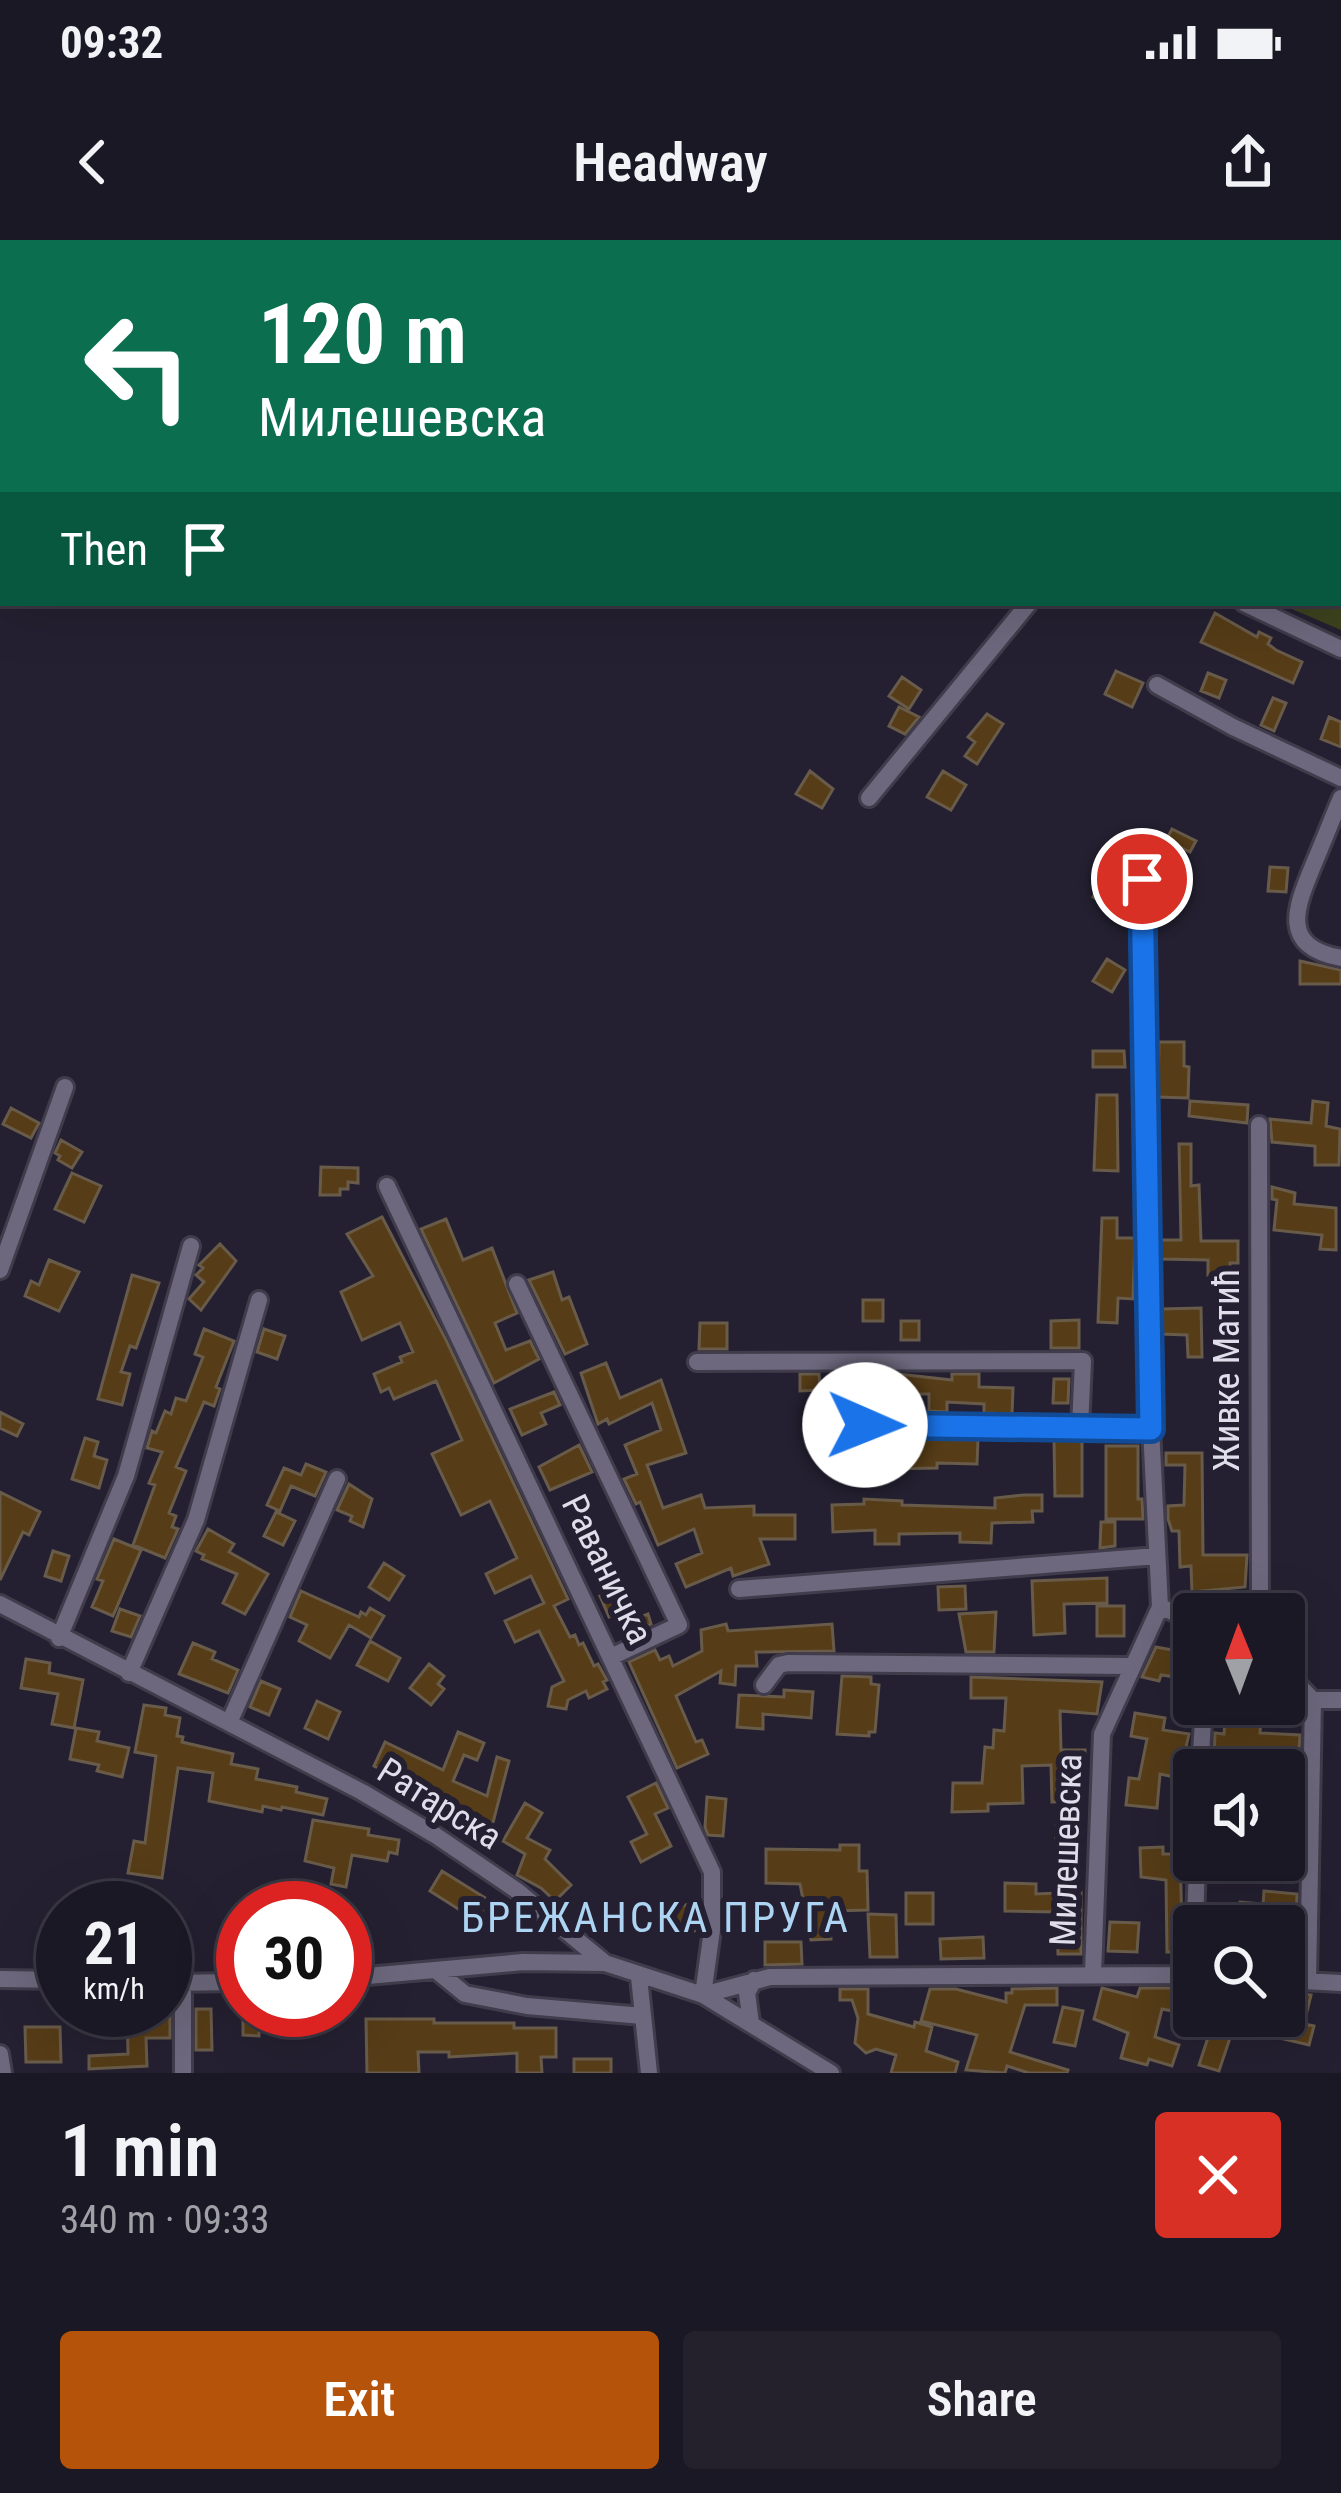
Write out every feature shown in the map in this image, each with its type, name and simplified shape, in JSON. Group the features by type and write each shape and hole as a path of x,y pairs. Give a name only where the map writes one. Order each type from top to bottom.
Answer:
{"street":[{"path":"869,798 1027,606"},
{"path":"1250,606 1341,649"},
{"path":"1157,685 1341,778"},
{"path":"1341,798 1300,897 1297,921 1305,944 1322,955 1341,958"},
{"path":"1142,879 1156,1556 1160,1607 1173,1612"},
{"path":"0,1270 64,1087"},
{"name":"Живке Матић","path":"1259,1125 1260,1593"},
{"name":"Раваничка","path":"387,1186 712,1872 712,1930 704,1995"},
{"path":"59,1637 126,1476 191,1246"},
{"path":"517,1284 679,1625 613,1656"},
{"path":"129,1673 196,1520 260,1300"},
{"path":"697,1362 1083,1360 1080,1427"},
{"path":"865,1425 1151,1429"},
{"path":"229,1723 337,1479"},
{"path":"739,1589 1156,1556"},
{"name":"Ратарска","path":"0,1604 435,1835 605,1963 704,1995 831,2073"},
{"name":"Милешевска","path":"1094,1972 1099,1755 1108,1716 1160,1607"},
{"path":"764,1684 778,1665 788,1664 1130,1666"},
{"path":"1305,1692 1313,1700 1308,1981"},
{"path":"1313,1700 1341,1700"},
{"path":"372,1976 523,1962 605,1963"},
{"path":"438,1972 465,1994 527,2006 643,2016"},
{"path":"704,1995 754,1980 1173,1974"},
{"path":"640,1977 649,2073"},
{"path":"0,1979 36,1980"},
{"path":"751,2023 747,1993 754,1980"},
{"path":"1305,1981 1341,1984"},
{"path":"179,2037 183,2073"},
{"path":"0,2054 2,2073"}],"green space":[{"path":"1285,606 1341,606 1341,630"}],"building":[{"path":"1215,613 1257,637 1259,632 1271,638 1268,644 1302,662 1293,683 1201,642"},
{"path":"1116,671 1143,683 1132,707 1105,694"},
{"path":"1208,673 1226,680 1219,698 1201,691"},
{"path":"902,677 921,690 909,709 889,696"},
{"path":"1273,698 1286,703 1274,731 1261,725"},
{"path":"899,707 919,717 905,734 889,726"},
{"path":"987,714 1003,724 977,764 965,756 975,742 968,737"},
{"path":"1329,717 1341,722 1341,747 1321,739"},
{"path":"810,771 833,789 822,808 796,794"},
{"path":"943,771 966,785 951,810 927,797"},
{"path":"1172,829 1196,841 1190,852 1166,840"},
{"path":"1270,867 1288,868 1286,892 1268,891"},
{"path":"1104,878 1129,892 1123,914 1093,897"},
{"path":"1107,959 1125,970 1112,992 1093,981"},
{"path":"1300,961 1341,970 1341,984 1300,984"},
{"path":"1159,1042 1184,1042 1188,1098 1158,1097"},
{"path":"1093,1051 1124,1051 1125,1067 1093,1067"},
{"path":"1097,1095 1117,1095 1118,1171 1094,1170"},
{"path":"1190,1101 1248,1105 1247,1123 1189,1116"},
{"path":"1313,1101 1328,1103 1326,1126 1340,1129 1339,1165 1315,1165 1315,1146 1272,1142 1270,1119 1311,1123"},
{"path":"11,1108 39,1123 31,1138 3,1124"},
{"path":"61,1140 82,1152 72,1168 55,1153"},
{"path":"1179,1144 1191,1144 1191,1186 1199,1185 1201,1241 1238,1241 1238,1263 1230,1263 1230,1280 1208,1279 1208,1260 1161,1259 1161,1240 1181,1240"},
{"path":"321,1167 358,1168 358,1183 348,1182 348,1189 340,1189 340,1195 320,1195"},
{"path":"72,1173 101,1186 84,1222 55,1209"},
{"path":"1272,1187 1295,1193 1294,1204 1336,1208 1336,1250 1320,1249 1322,1235 1274,1230 1277,1200 1272,1199"},
{"path":"382,1217 446,1340 568,1599 554,1606 570,1637 575,1635 579,1645 583,1643 607,1680 603,1682 607,1689 589,1698 586,1691 568,1700 566,1709 548,1706 552,1687 564,1681 539,1631 515,1642 505,1621 544,1603 531,1576 495,1593 486,1574 517,1558 490,1501 461,1515 432,1454 462,1440 436,1381 394,1399 389,1388 381,1392 374,1374 413,1352 400,1323 362,1340 341,1292 373,1276 347,1234"},
{"path":"1102,1218 1117,1218 1117,1238 1135,1238 1133,1299 1118,1298 1117,1323 1098,1322"},
{"path":"446,1219 463,1260 492,1248 517,1313 495,1323 506,1350 530,1341 539,1359 494,1383 421,1229"},
{"path":"220,1244 236,1261 201,1310 189,1299 204,1282 196,1275 203,1268 199,1265"},
{"path":"49,1260 79,1272 59,1311 25,1296 31,1281 39,1285"},
{"path":"553,1272 562,1300 569,1297 587,1344 565,1354 529,1280"},
{"path":"132,1275 159,1283 136,1348 130,1346 121,1372 130,1374 122,1405 98,1399"},
{"path":"863,1300 883,1300 883,1321 863,1321"},
{"path":"1201,1308 1202,1357 1188,1357 1187,1335 1162,1334 1162,1309"},
{"path":"1079,1320 1079,1348 1051,1348 1051,1321"},
{"path":"901,1321 919,1321 919,1340 901,1340"},
{"path":"700,1323 727,1323 727,1349 699,1349"},
{"path":"204,1329 234,1341 216,1387 220,1389 214,1406 204,1402 176,1467 186,1471 169,1513 176,1516 172,1527 178,1529 165,1558 133,1545 162,1452 147,1448 165,1411 171,1414 176,1398 186,1401 203,1357 195,1354"},
{"path":"264,1329 285,1336 277,1359 257,1352"},
{"path":"606,1363 620,1398 661,1380 686,1453 647,1465 663,1508 701,1495 705,1508 754,1506 754,1515 795,1515 795,1539 760,1539 769,1564 733,1576 731,1568 686,1587 676,1564 702,1553 694,1529 658,1545 640,1502 636,1504 624,1479 637,1474 625,1445 661,1430 652,1403 609,1424 607,1419 598,1424 581,1373"},
{"path":"800,1374 819,1374 820,1390 800,1391"},
{"path":"898,1374 952,1380 952,1374 979,1374 979,1387 1013,1388 1012,1414 984,1413 984,1404 947,1402 947,1412 929,1411 929,1394 898,1394"},
{"path":"1054,1379 1069,1379 1068,1403 1053,1403"},
{"path":"554,1392 560,1405 541,1413 546,1424 522,1435 510,1409"},
{"path":"0,1412 23,1424 17,1436 0,1428"},
{"path":"85,1438 98,1442 94,1456 107,1460 99,1488 72,1479"},
{"path":"830,1438 860,1438 860,1466 830,1466"},
{"path":"978,1439 977,1464 887,1469 888,1440"},
{"path":"1054,1440 1082,1440 1082,1496 1055,1496"},
{"path":"579,1445 592,1472 550,1490 539,1467"},
{"path":"1106,1446 1138,1446 1138,1499 1142,1499 1143,1519 1106,1519"},
{"path":"1166,1453 1202,1453 1203,1555 1247,1555 1245,1587 1192,1592 1191,1566 1180,1567 1179,1531 1172,1531 1168,1519 1168,1506 1184,1505 1185,1465 1166,1465"},
{"path":"306,1464 326,1472 315,1496 291,1486 280,1511 267,1505 284,1468 301,1475"},
{"path":"349,1484 372,1499 363,1527 337,1510"},
{"path":"0,1492 40,1512 29,1535 23,1532 0,1580"},
{"path":"1042,1495 1042,1511 1032,1511 1033,1522 992,1523 991,1543 960,1542 960,1533 899,1534 899,1544 875,1544 875,1530 833,1532 832,1505 864,1504 864,1499 995,1508 995,1498"},
{"path":"276,1512 295,1521 283,1545 264,1536"},
{"path":"1101,1522 1115,1522 1115,1546 1100,1548"},
{"path":"208,1529 234,1544 229,1552 268,1574 245,1614 223,1603 237,1574 202,1559 204,1555 196,1551"},
{"path":"114,1539 141,1550 113,1616 92,1607 103,1581 97,1579"},
{"path":"53,1551 69,1556 61,1581 45,1576"},
{"path":"384,1563 404,1576 389,1600 369,1587"},
{"path":"1107,1578 1107,1603 1064,1604 1065,1633 1034,1635 1032,1581"},
{"path":"965,1586 966,1609 939,1610 938,1587"},
{"path":"622,1587 635,1619 648,1614 651,1624 624,1637 600,1596"},
{"path":"301,1591 359,1617 370,1608 384,1616 371,1638 349,1625 330,1658 299,1641 307,1625 290,1617"},
{"path":"1097,1606 1124,1606 1124,1636 1097,1636"},
{"path":"120,1609 140,1616 131,1637 112,1631"},
{"path":"996,1612 994,1652 966,1652 959,1614"},
{"path":"726,1624 728,1631 832,1624 834,1651 756,1652 757,1666 736,1666 735,1685 720,1683 721,1671 676,1696 696,1742 702,1740 708,1754 677,1768 629,1662 655,1650 660,1660 669,1656 673,1666 702,1651 701,1630"},
{"path":"370,1641 400,1658 388,1681 357,1665"},
{"path":"193,1643 215,1652 212,1659 238,1670 228,1693 179,1674"},
{"path":"1156,1647 1173,1650 1173,1677 1161,1675 1159,1681 1142,1677"},
{"path":"26,1659 50,1663 49,1673 83,1680 74,1728 52,1724 58,1694 21,1688"},
{"path":"429,1664 444,1676 438,1684 444,1689 431,1705 410,1688"},
{"path":"842,1676 871,1677 871,1684 879,1685 875,1732 869,1736 837,1734"},
{"path":"971,1677 1102,1682 1097,1714 1060,1711 1061,1750 1085,1750 1083,1801 1052,1802 1051,1765 1022,1766 1023,1803 952,1812 953,1783 982,1783 985,1747 993,1748 994,1730 1004,1731 1006,1698 971,1698"},
{"path":"261,1681 280,1689 269,1715 250,1707"},
{"path":"784,1690 813,1692 811,1718 763,1714 763,1729 737,1727 739,1695 784,1697"},
{"path":"317,1701 340,1712 328,1739 305,1728"},
{"path":"144,1705 166,1708 165,1715 180,1718 177,1736 183,1737 182,1742 233,1754 231,1764 258,1769 256,1779 327,1799 323,1815 263,1806 262,1812 209,1801 213,1773 178,1768 162,1878 128,1873 134,1841 145,1843 156,1756 135,1752"},
{"path":"1135,1713 1165,1718 1163,1730 1189,1734 1186,1749 1173,1749 1173,1777 1160,1774 1157,1808 1126,1805 1129,1778 1139,1779 1147,1739 1131,1736"},
{"path":"1225,1725 1261,1725 1260,1733 1300,1735 1299,1749 1214,1749 1215,1733 1224,1734"},
{"path":"76,1728 99,1732 97,1741 129,1748 122,1777 97,1771 99,1765 70,1759"},
{"path":"458,1732 484,1743 477,1760 464,1755 453,1781 487,1796 497,1757 509,1761 490,1834 446,1817 452,1803 374,1766 385,1742 443,1770"},
{"path":"656,1783 668,1808 655,1814 671,1846 641,1862 631,1842 647,1834 628,1797"},
{"path":"707,1797 726,1799 723,1836 708,1835"},
{"path":"525,1803 542,1813 527,1838 550,1850 545,1859 571,1885 555,1901 517,1875 525,1854 503,1841"},
{"path":"313,1820 369,1829 368,1835 399,1840 397,1854 389,1852 387,1861 352,1855 347,1881 332,1881 334,1868 305,1861"},
{"path":"1056,1826 1081,1826 1080,1861 1056,1861"},
{"path":"840,1845 859,1845 859,1871 867,1871 868,1910 829,1911 831,1939 811,1940 800,1884 766,1883 766,1849 840,1850"},
{"path":"1163,1847 1163,1854 1173,1854 1173,1881 1181,1881 1181,1905 1173,1905 1173,1952 1167,1952 1166,1880 1141,1877 1140,1848"},
{"path":"442,1871 506,1911 493,1931 430,1891"},
{"path":"1005,1883 1036,1884 1036,1894 1081,1892 1081,1954 1058,1954 1057,1912 1005,1911"},
{"path":"1264,1891 1297,1894 1297,1905 1240,1905 1263,1904"},
{"path":"906,1893 933,1893 933,1924 906,1924"},
{"path":"693,1902 699,1929 681,1936 670,1911"},
{"path":"868,1914 896,1915 897,1957 870,1957"},
{"path":"1110,1922 1139,1923 1137,1952 1108,1951"},
{"path":"983,1937 984,1958 941,1959 940,1939"},
{"path":"765,1942 801,1942 802,1964 765,1965"},
{"path":"1057,1988 1057,2005 1025,2005 1010,2052 1067,2073 1029,2073 1007,2066 1005,2073 966,2070 977,2035 921,2021 930,1989 956,1989 1006,2002 1006,1993 1012,1989"},
{"path":"1102,1988 1137,1997 1140,1988 1173,1988 1173,2011 1162,2009 1155,2037 1179,2045 1172,2066 1121,2058 1128,2033 1094,2019"},
{"path":"840,1989 868,1989 868,2014 932,2027 926,2051 958,2062 955,2073 891,2073 896,2055 876,2049 866,2053 855,2043 858,2018 852,2000 840,2000"},
{"path":"1063,2007 1083,2011 1075,2046 1054,2042"},
{"path":"196,2009 211,2009 212,2050 196,2050"},
{"path":"372,2019 556,2028 556,2057 541,2057 542,2073 517,2073 517,2053 449,2057 449,2052 418,2052 419,2073 367,2073 366,2037 372,2037"},
{"path":"1305,2024 1314,2026 1309,2045 1275,2037 1305,2037"},
{"path":"25,2027 36,2027 36,2037 60,2037 61,2062 26,2062"},
{"path":"128,2037 170,2037 146,2038 147,2066 89,2069 89,2056 128,2054"},
{"path":"1208,2037 1230,2037 1219,2071 1199,2065"},
{"path":"574,2059 611,2059 611,2073 574,2073"}],"district":[{"name":"БРЕЖАНСКА ПРУГА","path":"656,1917"}],"route":[{"path":"865,1425 1151,1429 1142,879"}]}
